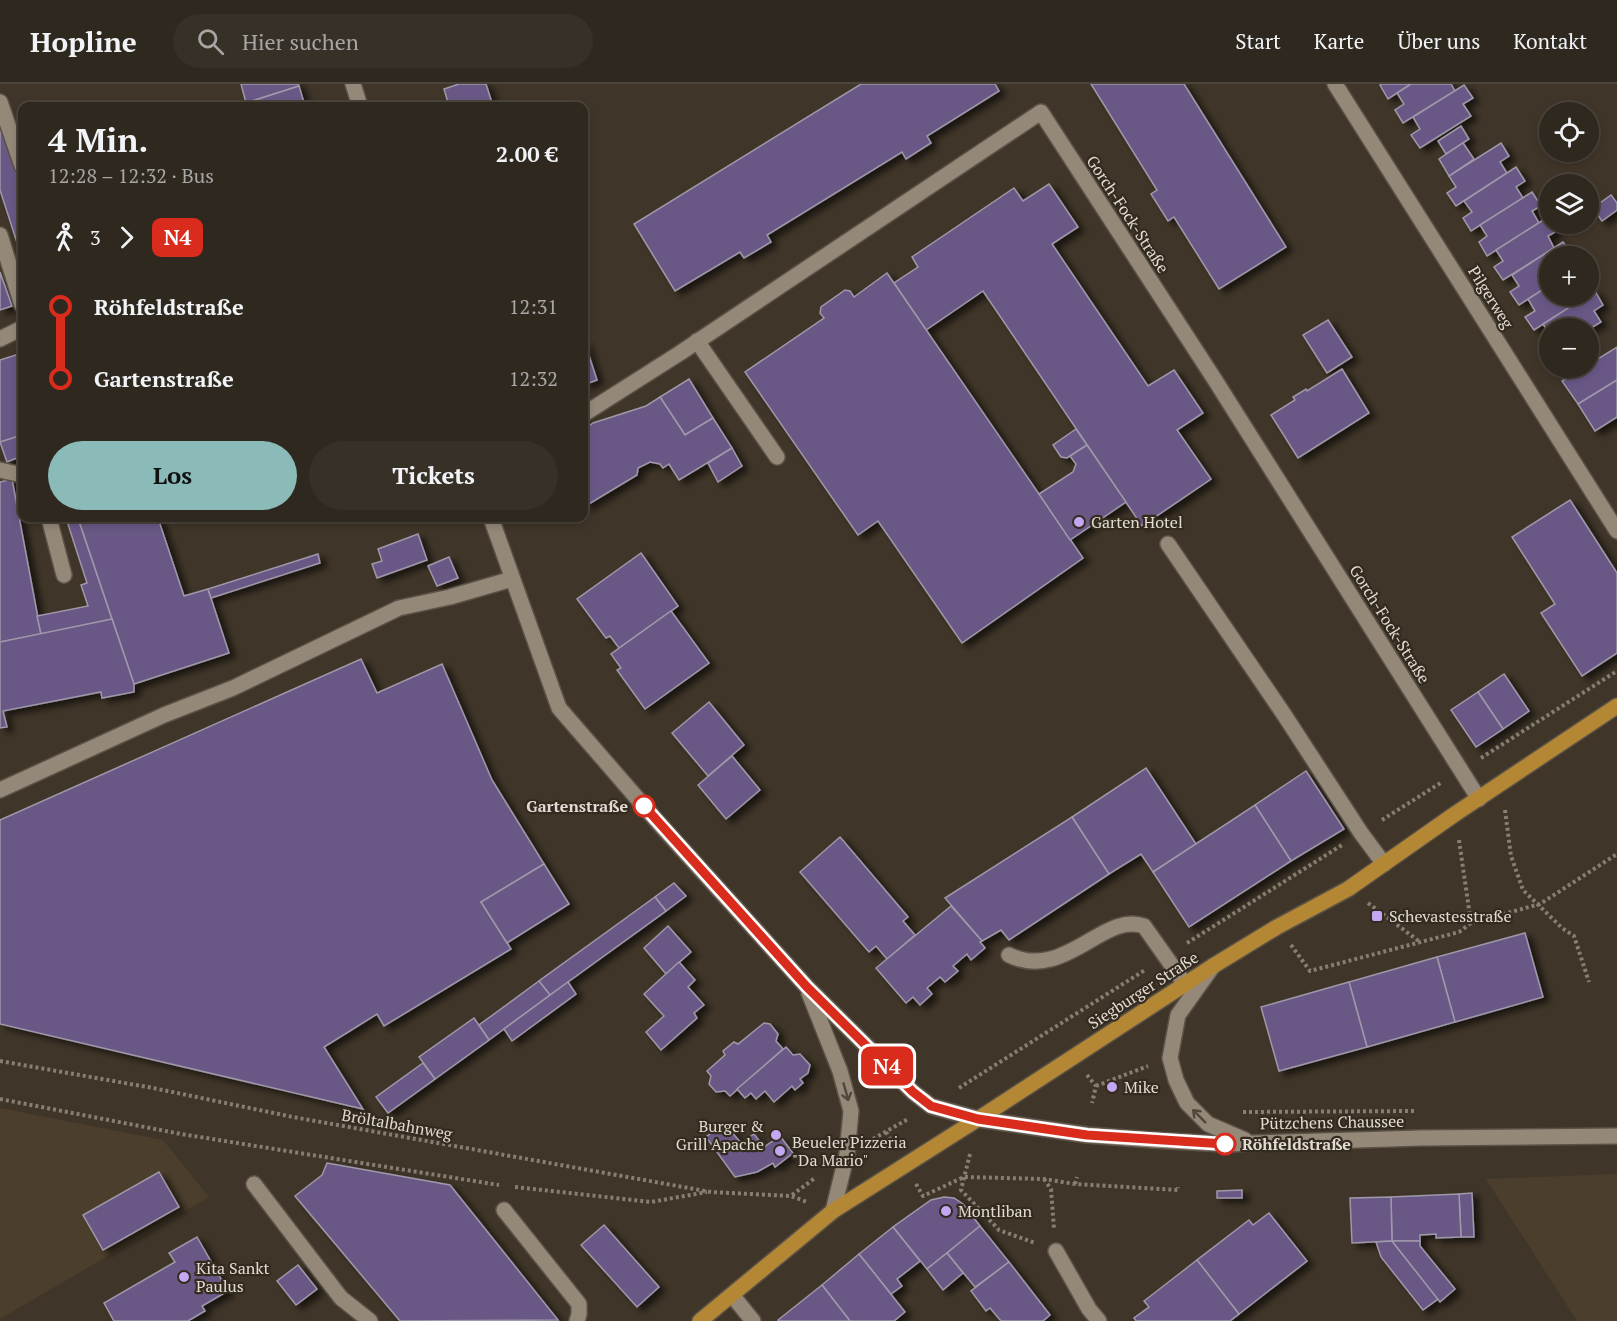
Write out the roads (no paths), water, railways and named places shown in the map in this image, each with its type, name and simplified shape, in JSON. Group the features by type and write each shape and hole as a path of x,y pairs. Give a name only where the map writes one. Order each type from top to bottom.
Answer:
{"main road":[{"name":"Siegburger Straße","path":"700,1321 833,1211 1213,966 1277,927 1348,889 1455,814 1617,706"}],"street":[{"path":"353,84 359,102"},
{"name":"Pilgerweg","path":"1335,84 1617,531"},
{"path":"0,102 18,154"},
{"name":"Gorch-Fock-Straße","path":"588,411 1041,112 1215,380 1479,799"},
{"path":"0,235 18,292"},
{"path":"0,339 18,330"},
{"path":"697,341 777,457"},
{"path":"0,470 18,474"},
{"path":"50,522 64,575"},
{"path":"492,522 559,708 656,820 807,987 913,1092 931,1106 978,1119"},
{"path":"1168,544 1384,864"},
{"path":"0,790 164,716 233,688 399,608 450,597 512,579"},
{"path":"1009,955 1033,961 1056,958 1122,924 1135,923 1144,926 1185,984"},
{"path":"1213,966 1178,1015 1170,1058 1176,1080 1187,1103 1208,1124 1251,1142"},
{"path":"807,987 840,1071 851,1111 848,1154 833,1211"},
{"name":"Pützchens Chaussee","path":"978,1119 1087,1135 1225,1144 1617,1136"},
{"path":"254,1184 341,1298 370,1321"},
{"path":"504,1210 579,1304 577,1321"},
{"path":"1056,1251 1089,1309 1099,1321"},
{"path":"732,1294 753,1321"}],"place":[{"name":"Garten Hotel","path":"1079,522"},
{"name":"Gartenstraße","path":"644,806"},
{"name":"Schevastesstraße","path":"1377,916"},
{"name":"Mike","path":"1112,1087"},
{"name":"Burger & Grill Apache","path":"776,1135"},
{"name":"Röhfeldstraße","path":"1225,1144"},
{"name":"Beueler Pizzeria \"Da Mario\"","path":"780,1151"},
{"name":"Montliban","path":"946,1211"},
{"name":"Kita Sankt Paulus","path":"184,1277"}]}
